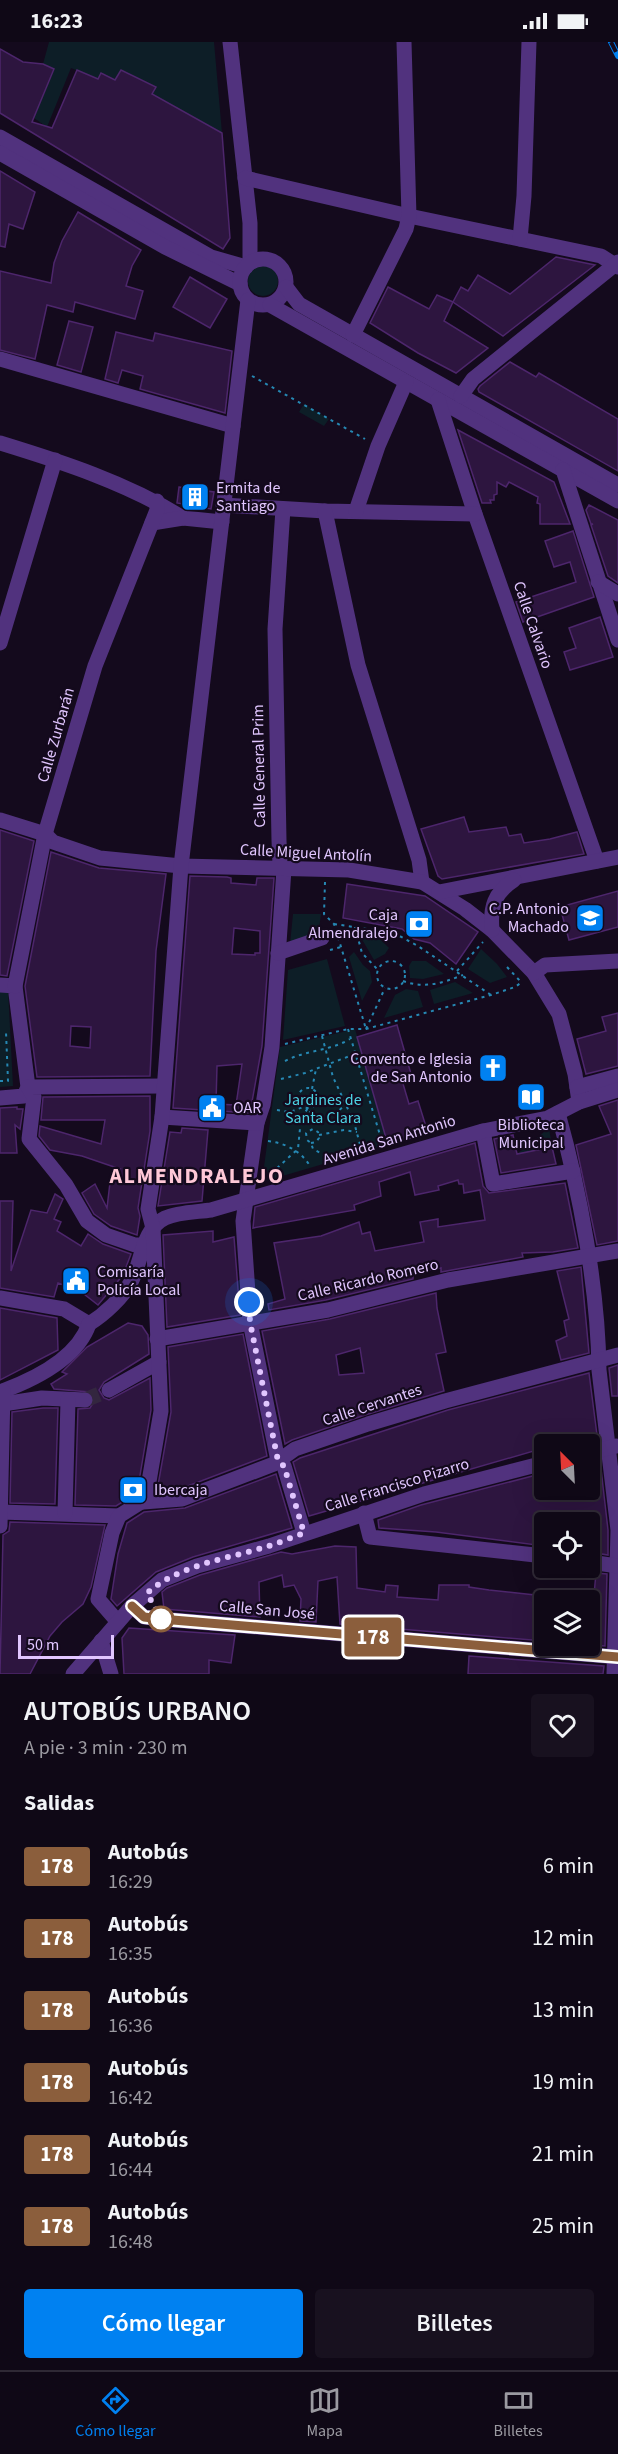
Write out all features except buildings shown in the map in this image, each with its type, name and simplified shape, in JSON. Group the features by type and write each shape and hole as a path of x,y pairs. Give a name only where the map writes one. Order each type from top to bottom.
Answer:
{"street":[{"path":"230,42 250,223 248,265 240,284"},
{"path":"353,335 406,229 409,216 406,200 404,42"},
{"path":"520,239 524,196 529,42"},
{"path":"0,137 211,257 248,265 256,260 269,260 276,263 285,273 286,287 283,295 270,304 262,306 248,300"},
{"path":"0,153 165,247 240,284 248,300 181,866 162,1117 148,1209 153,1228 161,1411 146,1499 119,1516 65,1513 1,1519 2,1396"},
{"path":"245,178 409,216 601,256 617,264 473,379 461,396"},
{"path":"250,223 269,260"},
{"path":"286,287 299,304 618,485"},
{"path":"270,304 618,501"},
{"path":"0,359 233,426"},
{"path":"356,511 378,446 406,382"},
{"name":"Calle Calvario","path":"438,400 475,514 597,861"},
{"path":"0,443 55,460 157,501 183,518"},
{"path":"0,643 55,460"},
{"path":"563,470 618,640"},
{"name":"Calle Zurbarán","path":"143,1245 135,1245 106,1236 87,1221 66,1185 29,1139 34,1097 28,1088 7,986 45,834 95,666 157,510 157,501"},
{"path":"223,506 475,514"},
{"name":"Calle General Prim","path":"283,509 275,629 279,840 280,865 284,869 272,1047 263,1105 257,1123 243,1221 250,1322 278,1461 284,1466 304,1533"},
{"path":"325,511 358,665 419,860 422,882"},
{"path":"152,523 183,518 222,522"},
{"path":"598,582 618,594"},
{"name":"Calle Miguel Antolín","path":"0,820 45,834 53,842 100,858 181,866 349,870 422,882 492,930 534,973 559,1014 578,1095"},
{"path":"439,892 618,857"},
{"path":"492,930 492,902 507,885 519,877"},
{"path":"278,953 322,938"},
{"path":"534,973 545,965 618,961"},
{"name":"Avenida San Antonio","path":"153,1228 165,1218 211,1210 483,1131 548,1118 558,1113 578,1095 618,1076"},
{"path":"0,1098 24,1096 28,1088 163,1086"},
{"path":"578,1095 618,1090"},
{"path":"558,1113 573,1171 588,1257 600,1345 599,1360 613,1447 618,1530 614,1674"},
{"path":"162,1117 257,1123"},
{"path":"483,1131 494,1184 573,1171"},
{"path":"2,1396 74,1349 86,1334 89,1324 104,1315 130,1283 143,1245 153,1228"},
{"name":"Calle Ricardo Romero","path":"157,1339 328,1310 448,1280 618,1251"},
{"path":"0,1298 64,1309 89,1324"},
{"name":"Calle Cervantes","path":"143,1502 182,1500 278,1461 295,1449 368,1424 618,1355"},
{"path":"109,1390 159,1362"},
{"path":"2,1396 85,1400"},
{"path":"65,1513 68,1400"},
{"name":"Calle Francisco Pizarro","path":"73,1674 132,1606 162,1580 197,1566 269,1546 424,1494 534,1466"},
{"path":"364,1513 370,1537 534,1555"},
{"path":"118,1622 98,1599 112,1533 119,1516"},
{"path":"600,1563 618,1566"},
{"name":"Calle San José","path":"132,1606 144,1617 161,1619 616,1657"},
{"path":"101,1641 111,1674"}],"path":[{"path":"241,370 378,446"},
{"path":"326,870 324,914 334,924 366,1029"},
{"path":"334,924 394,933 492,995"},
{"path":"355,927 362,953 378,970"},
{"path":"457,971 492,930"},
{"path":"385,962 396,962 404,971 403,981 395,988 385,987 378,980 378,970 385,962"},
{"path":"272,1047 348,1029 366,1029 492,995 515,987 534,973"},
{"path":"403,981 426,986 463,975"},
{"path":"366,1029 385,987"},
{"path":"0,1081 8,1081 5,1026"},
{"path":"348,1029 387,1159"},
{"path":"322,1036 337,1088 357,1132 362,1152"},
{"path":"285,1061 295,1056 342,1044 351,1039"},
{"path":"275,1080 316,1069 355,1054"},
{"path":"312,1089 316,1069"},
{"path":"262,1182 297,1151 300,1143 301,1118 318,1099 312,1089 306,1088 299,1094 298,1101 303,1107"},
{"path":"272,1107 276,1110 290,1112 303,1107 308,1108 313,1116 322,1121 332,1117 346,1104"},
{"path":"319,1135 316,1130 308,1131 306,1138 313,1149 333,1161 337,1174"},
{"path":"319,1135 345,1130 357,1132"},
{"path":"311,1143 318,1140 319,1135"},
{"path":"268,1141 297,1151 311,1167"}],"green space":[{"path":"49,42 214,42 222,133 152,94 156,87 121,70 115,80 101,73 98,79 71,68 47,127 34,118 54,70 43,64"},
{"path":"263,266 274,270 278,281 274,292 263,296 252,292 248,281 252,270"},
{"path":"304,404 329,419 324,426 299,412"},
{"path":"293,914 321,914 319,929 322,933 290,944"},
{"path":"360,936 381,940 389,948 385,954 374,960"},
{"path":"481,949 507,977 490,983 468,969"},
{"path":"354,952 370,971 372,982 362,1001 349,957"},
{"path":"327,959 345,1026 283,1040 288,970"},
{"path":"412,961 426,961 444,974 423,979 410,978 409,966"},
{"path":"455,982 473,993 434,1004 430,990"},
{"path":"0,989 8,989 13,1086 0,1087"},
{"path":"406,989 418,991 423,1007 384,1018 395,995"},
{"name":"Jardines de Santa Clara","path":"355,1029 388,1145 262,1182 280,1047"},
{"path":"549,1128 552,1147 517,1154"}],"tunnel":[{"path":"85,1400 109,1390"}],"railway":[{"path":"611,42 618,56"}],"bus line":[{"name":"178","path":"132,1606 144,1617 161,1619 618,1657"}],"place":[{"name":"Ermita de Santiago","path":"195,497"},
{"name":"C.P. Antonio Machado","path":"590,918"},
{"name":"Caja Almendralejo","path":"419,924"},
{"name":"Convento e Iglesia de San Antonio","path":"493,1068"},
{"name":"Biblioteca Municipal","path":"531,1097"},
{"name":"OAR","path":"212,1108"},
{"name":"Comisaría Policía Local","path":"76,1281"},
{"name":"Ibercaja","path":"133,1490"}],"district":[{"name":"ALMENDRALEJO","path":"197,1176"}],"route":[{"path":"161,1619 147,1593 162,1580 197,1566 269,1546 304,1533 284,1466 278,1461 250,1322 249,1302"}]}
